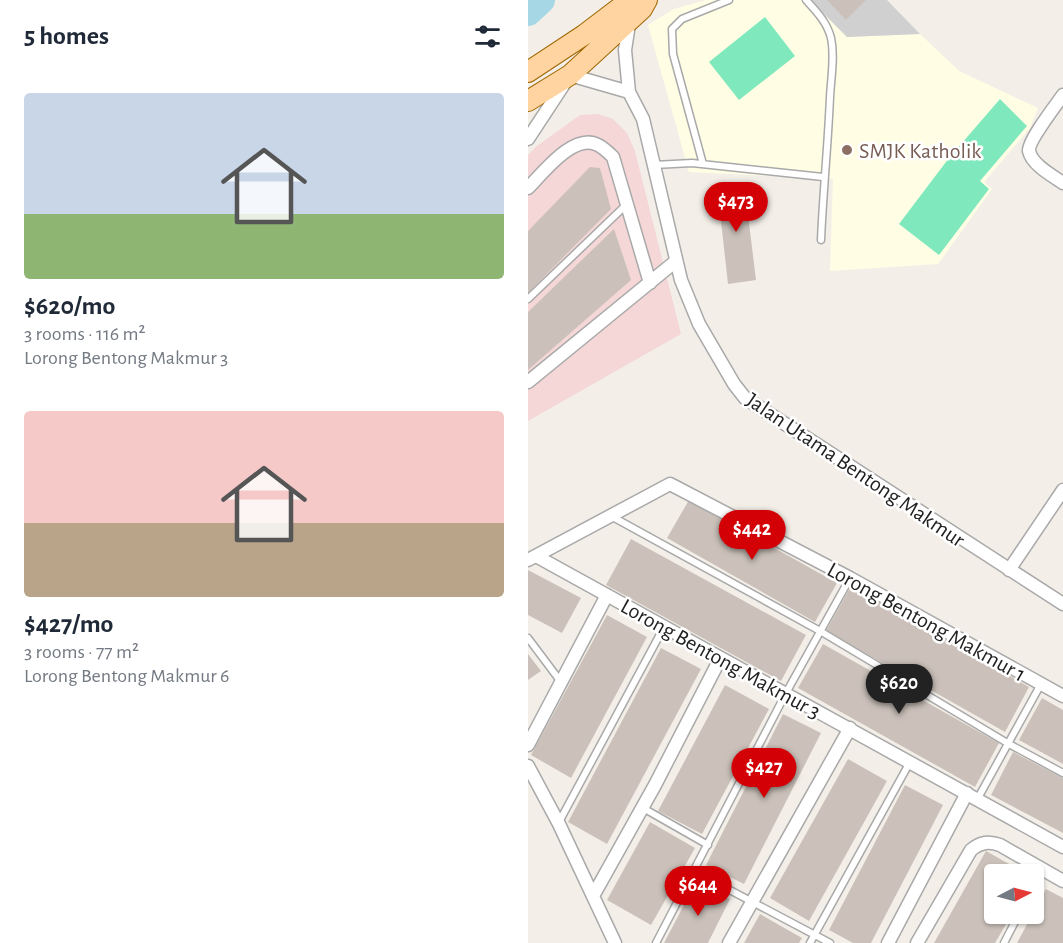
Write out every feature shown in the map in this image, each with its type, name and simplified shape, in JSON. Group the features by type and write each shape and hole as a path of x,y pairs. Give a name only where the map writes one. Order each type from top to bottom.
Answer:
{"main road":[{"path":"535,68 630,0"},
{"path":"528,101 562,80 630,21 647,0"}],"street":[{"path":"528,139 562,80 629,92 625,50 630,21"},
{"name":"Jalan Utama Bentong Makmur","path":"629,92 643,119 681,280 699,324 734,384 746,398 1063,604"},
{"path":"1063,95 1029,149 1038,164 1063,183"},
{"path":"528,188 559,156 578,144 597,144 613,157 650,283"},
{"path":"528,382 676,261"},
{"name":"Lorong Bentong Makmur 1","path":"532,558 670,484 850,578 1063,696"},
{"path":"1009,570 1063,490"},
{"name":"Lorong Bentong Makmur 3","path":"532,558 607,595 1063,847"},
{"path":"528,745 607,595"},
{"path":"593,896 720,659"},
{"path":"729,943 849,729"},
{"path":"528,766 559,824 615,943"},
{"path":"888,943 972,796"},
{"path":"917,943 971,850 978,844 989,842 1000,845 1033,864"},
{"path":"1044,870 1063,881"}],"lane":[{"path":"703,164 673,54 672,28 682,19 729,0"},
{"path":"806,0 820,16 831,39 832,53 821,240"},
{"path":"653,165 703,164 823,177"},
{"path":"528,299 627,204"},
{"path":"610,515 820,631 1009,744 1063,773"},
{"path":"656,943 786,693 850,578"},
{"path":"559,824 663,627"},
{"path":"528,638 561,681"},
{"path":"972,796 1009,744 1042,684"},
{"path":"810,943 910,761"},
{"path":"642,808 708,845"},
{"path":"694,871 831,943"},
{"path":"1004,943 1014,924"}],"shaded area":[{"name":"SMJK Katholik","path":"706,0 810,0 847,37 920,34 959,71 1038,108 1030,128 984,182 992,189 938,264 830,271 833,179 689,172 648,25 674,9"},
{"path":"810,0 887,0 920,34 847,37"},
{"path":"598,114 613,119 627,133 635,151 681,334 528,421 528,155 580,115"}],"green space":[{"path":"765,17 795,56 739,100 709,62"},
{"path":"1000,99 1027,126 980,181 989,189 939,255 899,224 949,158"}],"building":[{"path":"827,0 866,0 846,20"},
{"path":"590,167 600,168 611,209 528,293 528,231"},
{"path":"744,182 756,280 728,284 717,185"},
{"path":"614,229 631,280 528,370 528,312"},
{"path":"689,500 837,583 815,622 667,538"},
{"path":"631,539 806,635 781,681 606,585"},
{"path":"528,570 581,598 562,633 528,615"},
{"path":"851,586 1029,687 1005,732 826,631"},
{"path":"607,615 647,637 571,778 531,755"},
{"path":"823,644 999,743 975,787 798,688"},
{"path":"661,648 701,669 607,844 568,822"},
{"path":"528,654 541,671 528,680"},
{"path":"725,685 769,709 702,834 658,811"},
{"path":"1042,698 1063,710 1063,764 1019,740"},
{"path":"783,714 821,733 744,884 706,865"},
{"path":"1013,752 1063,778 1063,833 991,795"},
{"path":"848,759 887,781 809,921 770,898"},
{"path":"905,785 943,805 871,943 853,943 829,930"},
{"path":"650,822 695,848 651,925 607,900"},
{"path":"986,851 1009,864 984,864 984,924 1006,924 995,943 934,943"},
{"path":"696,882 730,899 708,943 664,943"},
{"path":"1046,889 1063,898 1063,943 1017,943 1027,924 1044,924"},
{"path":"760,914 802,938 799,943 744,943"}],"waterway":[{"path":"528,12 541,0"}],"place":[{"name":"SMJK Katholik","path":"847,150"}]}
